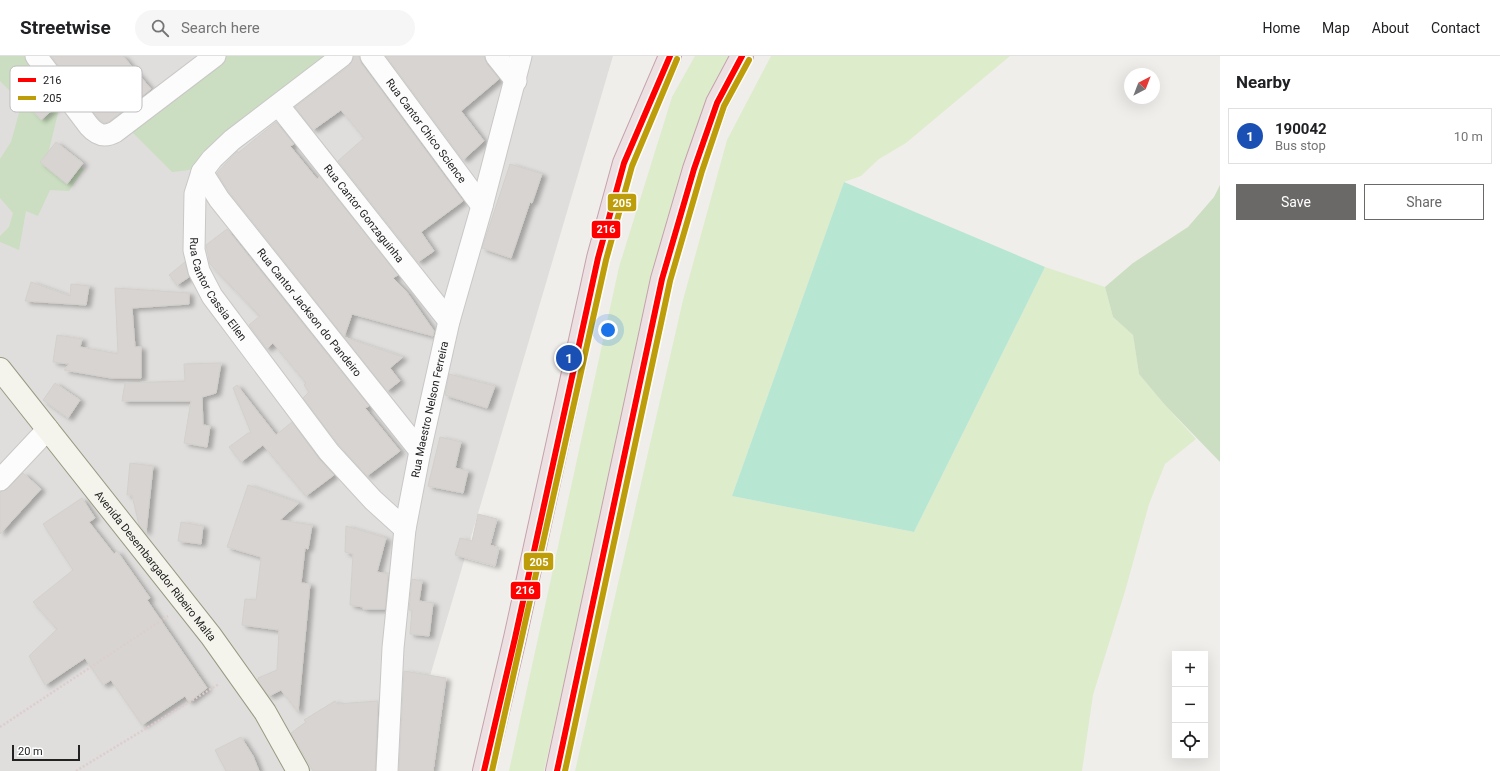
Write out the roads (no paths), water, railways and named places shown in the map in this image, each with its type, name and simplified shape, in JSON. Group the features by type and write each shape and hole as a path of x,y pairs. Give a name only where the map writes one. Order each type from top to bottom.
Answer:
{"highway":[{"path":"484,771 515,638 598,258 624,164 670,56"},
{"path":"557,771 662,279 694,169 717,103 742,56"}],"main road":[{"name":"Avenida Desembargador Ribeiro Malta","path":"0,369 187,604 238,672 265,712 298,771"}],"street":[{"path":"36,56 44,66"},
{"path":"142,110 215,56"},
{"name":"Rua Cantor Cassia Ellen","path":"342,56 279,106 232,140 212,159 202,172 195,194 194,250 199,271 212,296 329,452 373,500 405,529"},
{"name":"Rua Cantor Chico Science","path":"371,56 482,206"},
{"path":"496,56 516,81"},
{"name":"Rua Maestro Nelson Ferreira","path":"387,771 393,648 405,529 420,451 449,321 516,81 521,56"},
{"name":"Rua Cantor Gonzaguinha","path":"279,106 449,321"},
{"path":"79,112 94,131 100,135 110,134 140,112"},
{"name":"Rua Cantor Jackson do Pandeiro","path":"202,172 219,199 420,451"},
{"path":"0,480 48,429"}],"place":[{"name":"190042","path":"569,358"}]}
